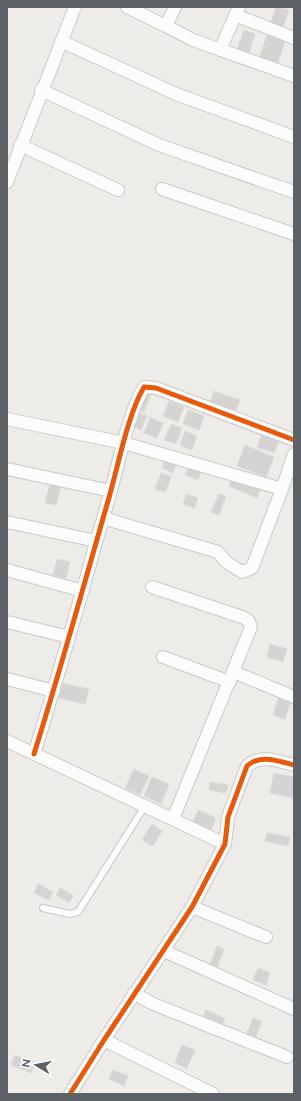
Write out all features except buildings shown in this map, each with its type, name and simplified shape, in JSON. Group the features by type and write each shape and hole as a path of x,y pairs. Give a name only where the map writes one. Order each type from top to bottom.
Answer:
{"street":[{"path":"7,182 41,90 75,7"},
{"path":"126,7 193,40 294,76"},
{"path":"166,26 175,7"},
{"path":"220,50 237,11 294,38"},
{"path":"61,41 176,94 294,137"},
{"path":"41,90 159,145 294,192"},
{"path":"20,145 118,190"},
{"path":"162,189 294,234"},
{"path":"34,754 70,637 124,443 139,396 144,387 148,386 294,440"},
{"path":"7,419 124,443 282,489"},
{"path":"103,518 218,552 226,562 242,572 252,568 294,454"},
{"path":"7,469 111,491"},
{"path":"7,522 96,541"},
{"path":"7,570 83,591"},
{"path":"152,587 248,620 250,626 232,677 173,820"},
{"path":"7,622 70,637"},
{"path":"162,657 294,697"},
{"path":"7,678 54,692"},
{"path":"7,741 225,844"},
{"path":"70,1094 134,993 164,951 192,907 225,844 228,817 247,766 252,761 258,760 269,760 294,765"},
{"path":"192,907 266,936"},
{"path":"164,951 294,1009"},
{"path":"134,993 150,1003 287,1057"},
{"path":"104,1040 212,1094"}],"lane":[{"path":"43,908 70,914 78,912 145,806"}],"cycle path":[{"path":"34,754 73,624 124,439 133,411 144,387 156,388 294,440"},
{"path":"70,1094 192,907 225,844 228,817 247,766 252,762 263,759 276,760 294,765"}]}
